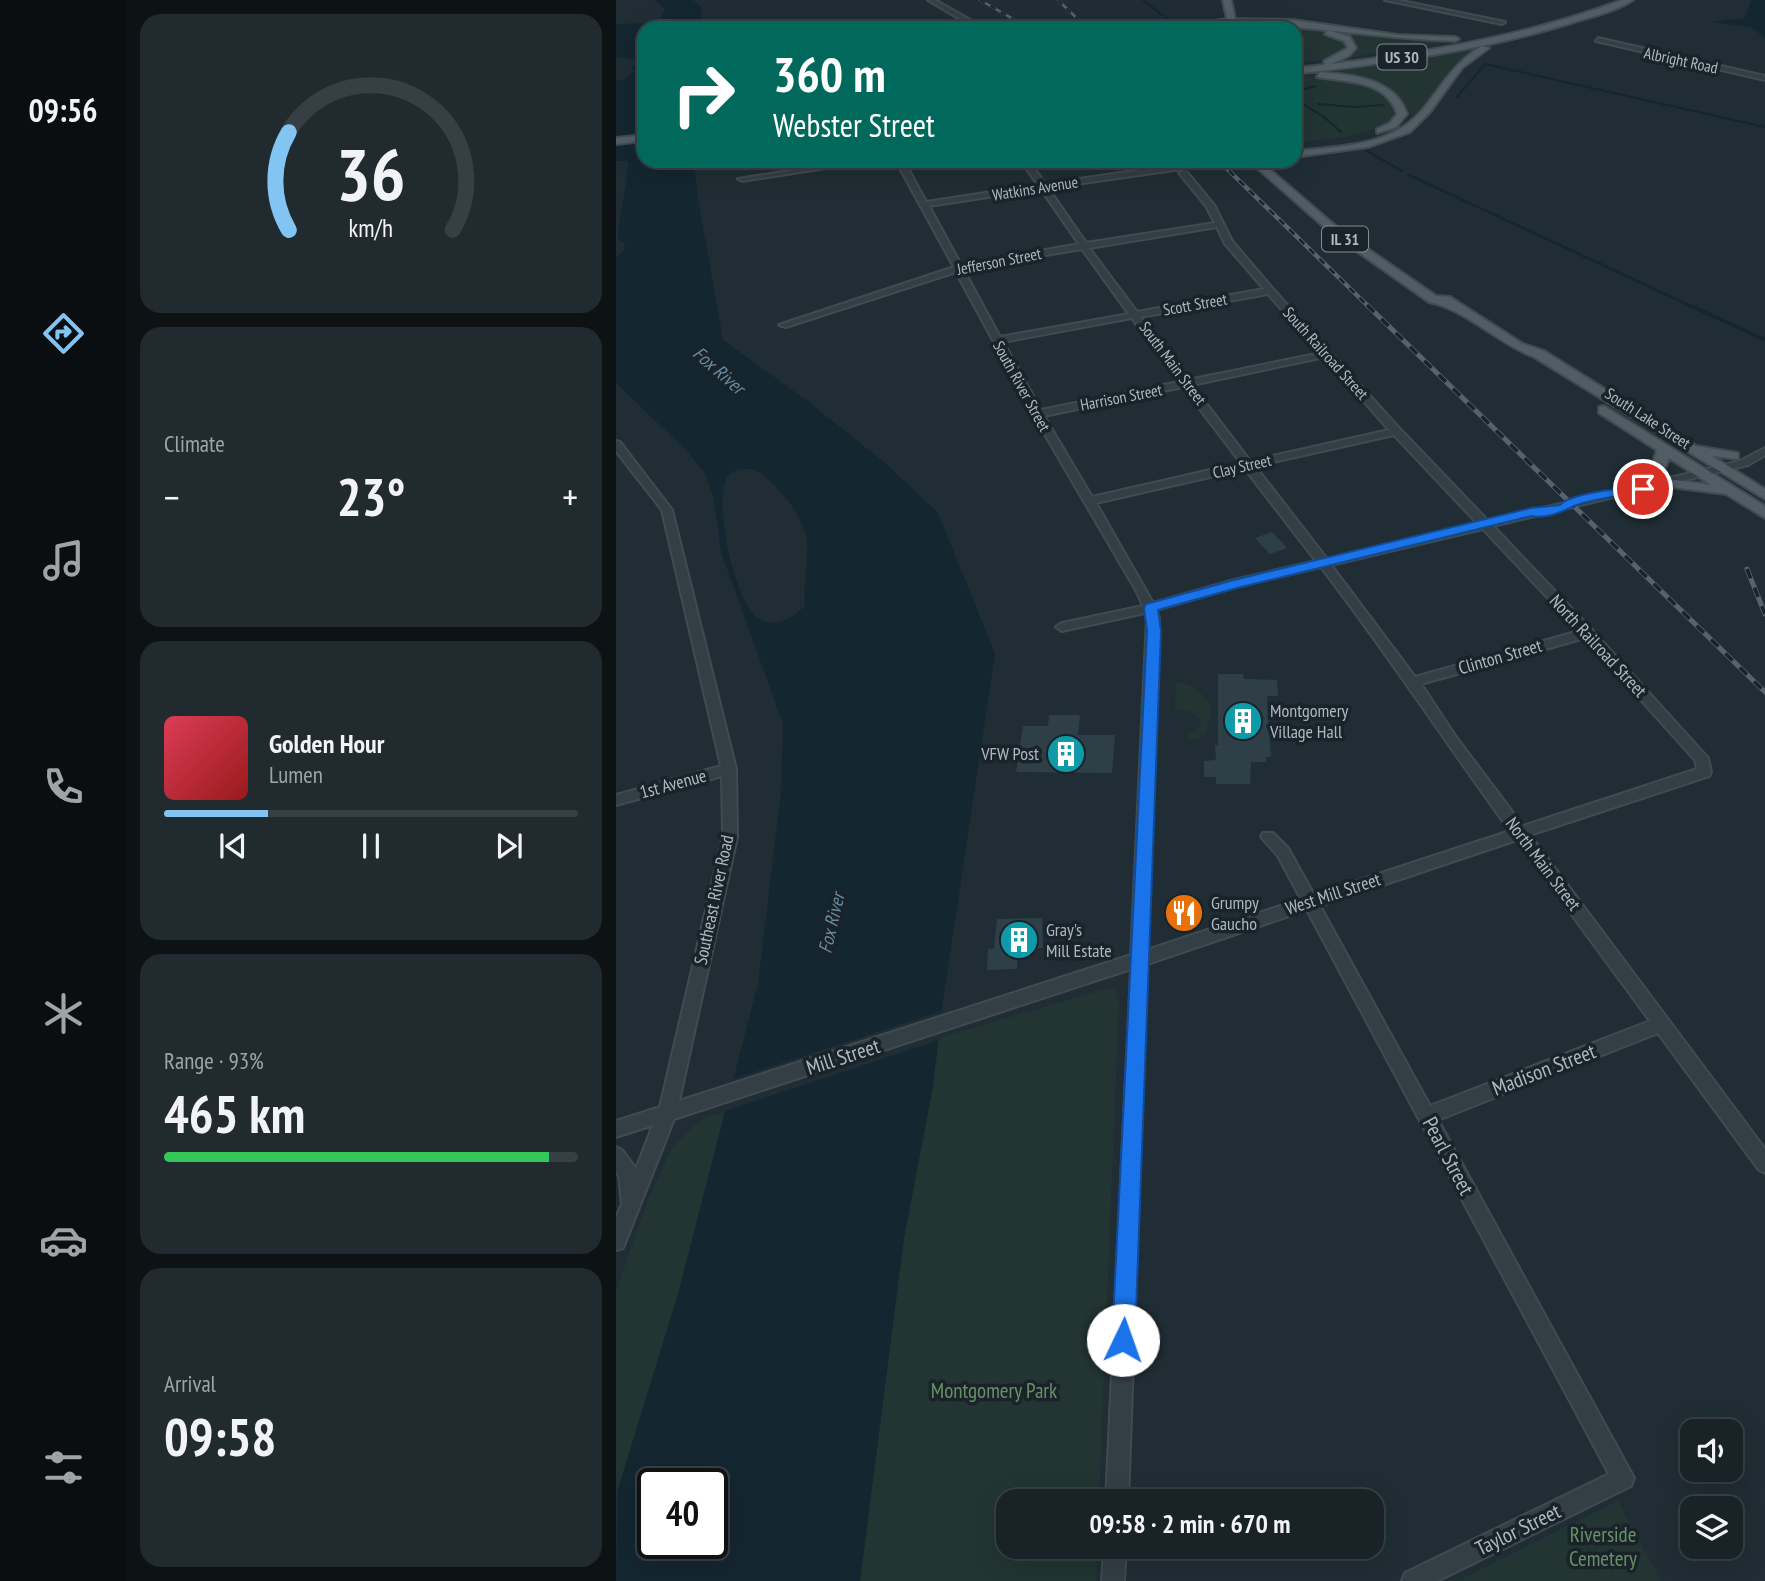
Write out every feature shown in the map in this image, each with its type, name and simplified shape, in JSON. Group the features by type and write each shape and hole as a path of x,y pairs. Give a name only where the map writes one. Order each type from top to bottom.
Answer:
{"main road":[{"path":"1227,0 1232,21"},
{"name":"US 30","path":"1302,69 1484,38 1554,20 1614,0"},
{"name":"US 30","path":"1302,69 1400,58 1508,38 1571,21 1629,0"},
{"path":"1217,9 1218,21"},
{"path":"1302,22 1417,39 1484,38"},
{"path":"1302,28 1330,32 1347,39 1352,45 1350,51 1326,64"},
{"path":"1302,153 1379,141 1408,129 1422,115 1461,62 1508,38"},
{"path":"1302,71 1341,77 1376,87 1395,97 1402,105 1402,114 1393,125 1369,134 1302,145"},
{"path":"616,138 637,136"},
{"name":"South Lake Street","path":"1262,168 1335,232 1433,299 1446,300 1519,347 1539,354 1682,443 1708,468"},
{"name":"South Lake Street","path":"1278,168 1336,219 1447,295 1446,300"},
{"name":"South Lake Street","path":"1519,347 1521,356 1664,449 1708,468 1740,488 1765,513"},
{"path":"1668,482 1740,488 1742,472 1739,459 1682,443"},
{"path":"1649,478 1659,466 1664,449"},
{"name":"South Lake Street","path":"1740,488 1765,495"}],"street":[{"path":"931,0 968,21"},
{"path":"1388,0 1502,22"},
{"path":"1424,8 1441,0"},
{"name":"Albright Road","path":"1598,40 1765,78"},
{"path":"742,179 818,168"},
{"name":"South River Street","path":"904,168 1038,414 1150,608"},
{"name":"South Main Street","path":"1030,168 1248,465 1324,563"},
{"name":"Watkins Avenue","path":"923,205 1170,168"},
{"name":"South Railroad Street","path":"1178,168 1210,205 1228,242 1270,291 1484,524"},
{"name":"Jefferson Street","path":"783,326 958,268 1221,224"},
{"name":"Scott Street","path":"997,340 1270,291"},
{"name":"Harrison Street","path":"1038,414 1328,355"},
{"name":"Clay Street","path":"1089,501 1396,431"},
{"path":"1739,459 1765,438"},
{"name":"Southeast River Road","path":"616,444 667,510 729,769 730,837 668,1111 616,1241"},
{"path":"1062,628 1531,512 1564,508 1568,503 1607,494 1617,495 1765,451"},
{"path":"1607,494 1610,488 1708,468"},
{"name":"North Railroad Street","path":"1484,524 1588,633 1701,758 1704,772"},
{"name":"North Main Street","path":"1324,563 1413,682 1451,740 1765,1164"},
{"path":"1118,1489 1154,631 1150,608"},
{"name":"Clinton Street","path":"1413,682 1588,633"},
{"name":"1st Avenue","path":"616,800 729,769"},
{"name":"West Mill Street","path":"962,1018 1704,772"},
{"name":"Pearl Street","path":"1268,837 1283,852 1623,1478"},
{"name":"Mill Street","path":"616,1129 962,1018"},
{"name":"Madison Street","path":"1426,1115 1662,1024"},
{"path":"616,1156 628,1173 629,1210"},
{"name":"Taylor Street","path":"1413,1581 1623,1478"},
{"path":"1114,1581 1115,1559"}],"green space":[{"path":"1310,25 1401,39 1455,41 1340,59 1354,51 1353,41"},
{"path":"1302,28 1326,32 1342,41 1347,48 1329,59 1302,62"},
{"path":"1487,46 1456,63 1417,115 1410,114 1404,103 1381,87 1350,78 1308,72"},
{"path":"1302,76 1334,78 1359,84 1394,101 1397,113 1389,121 1365,132 1302,142"},
{"path":"1176,682 1198,691 1212,709 1206,733 1197,739 1188,739 1188,735 1200,728 1201,719 1190,711 1175,710"},
{"name":"Montgomery Park","path":"1105,989 1114,989 1119,1002 1099,1489 996,1489 996,1559 1097,1559 1096,1581 860,1581 904,1238 933,1086 939,1038"},
{"path":"725,1113 678,1294 616,1497 616,1292 647,1202 672,1148 693,1126 711,1115"},
{"name":"Riverside Cemetery","path":"1618,1501 1661,1581 1457,1581"}],"water":[{"path":"655,0 693,0 702,8 702,21 659,21 665,9"},
{"path":"1751,0 1765,0 1765,38 1751,27 1710,22 1745,18"},
{"path":"616,24 637,24 637,60 616,57"},
{"name":"Fox River","path":"637,61 637,168 695,168 723,340 806,400 885,463 938,513 995,654 942,1008 933,1086 904,1238 860,1581 616,1581 618,1489 678,1294 758,984 781,792 783,724 721,552 714,499 705,473 686,450 616,383 616,257 624,251 625,244 618,239 628,161 616,161 616,81 625,79 634,72 632,68","holes":["753,469 771,482 795,511 807,544 805,606 795,615 777,623 758,618 741,593 728,550 722,505 723,488 730,473 736,470"]}],"pier":[{"path":"945,1010 942,1039 722,1112 730,1080"}],"building":[{"path":"1272,532 1287,548 1270,554 1255,538"},
{"name":"Montgomery Village Hall","path":"1218,674 1243,674 1244,679 1277,680 1278,696 1267,696 1271,757 1266,757 1266,762 1251,762 1250,784 1216,784 1216,777 1204,777 1204,761 1216,760"},
{"name":"VFW Post","path":"1049,715 1080,715 1078,735 1115,735 1112,773 1016,772 1023,726 1048,726"},
{"name":"Gray's Mill Estate","path":"1042,918 1043,948 1018,949 1017,969 987,970 988,949 994,948 997,919"}],"waterway":[{"path":"1143,0 1170,21"},
{"path":"1457,97 1485,64 1765,127"},
{"path":"1302,90 1316,86"},
{"path":"1302,103 1341,132"},
{"path":"1318,104 1354,107 1383,105"},
{"path":"1367,151 1402,171"},
{"path":"1409,175 1693,307"},
{"path":"1689,305 1765,340"}],"railway":[{"path":"980,0 1017,21"},
{"path":"1058,0 1080,21"},
{"path":"1226,168 1369,307"},
{"path":"1367,305 1765,692"},
{"path":"1747,569 1765,614"}],"place":[{"name":"Montgomery Village Hall","path":"1243,721"},
{"name":"VFW Post","path":"1066,754"},
{"name":"Grumpy Gaucho","path":"1184,913"},
{"name":"Gray's Mill Estate","path":"1019,940"}],"route":[{"path":"1123,1340 1150,670 1154,631 1150,608 1234,584 1531,512 1564,508 1568,503 1576,501 1643,489"}]}
